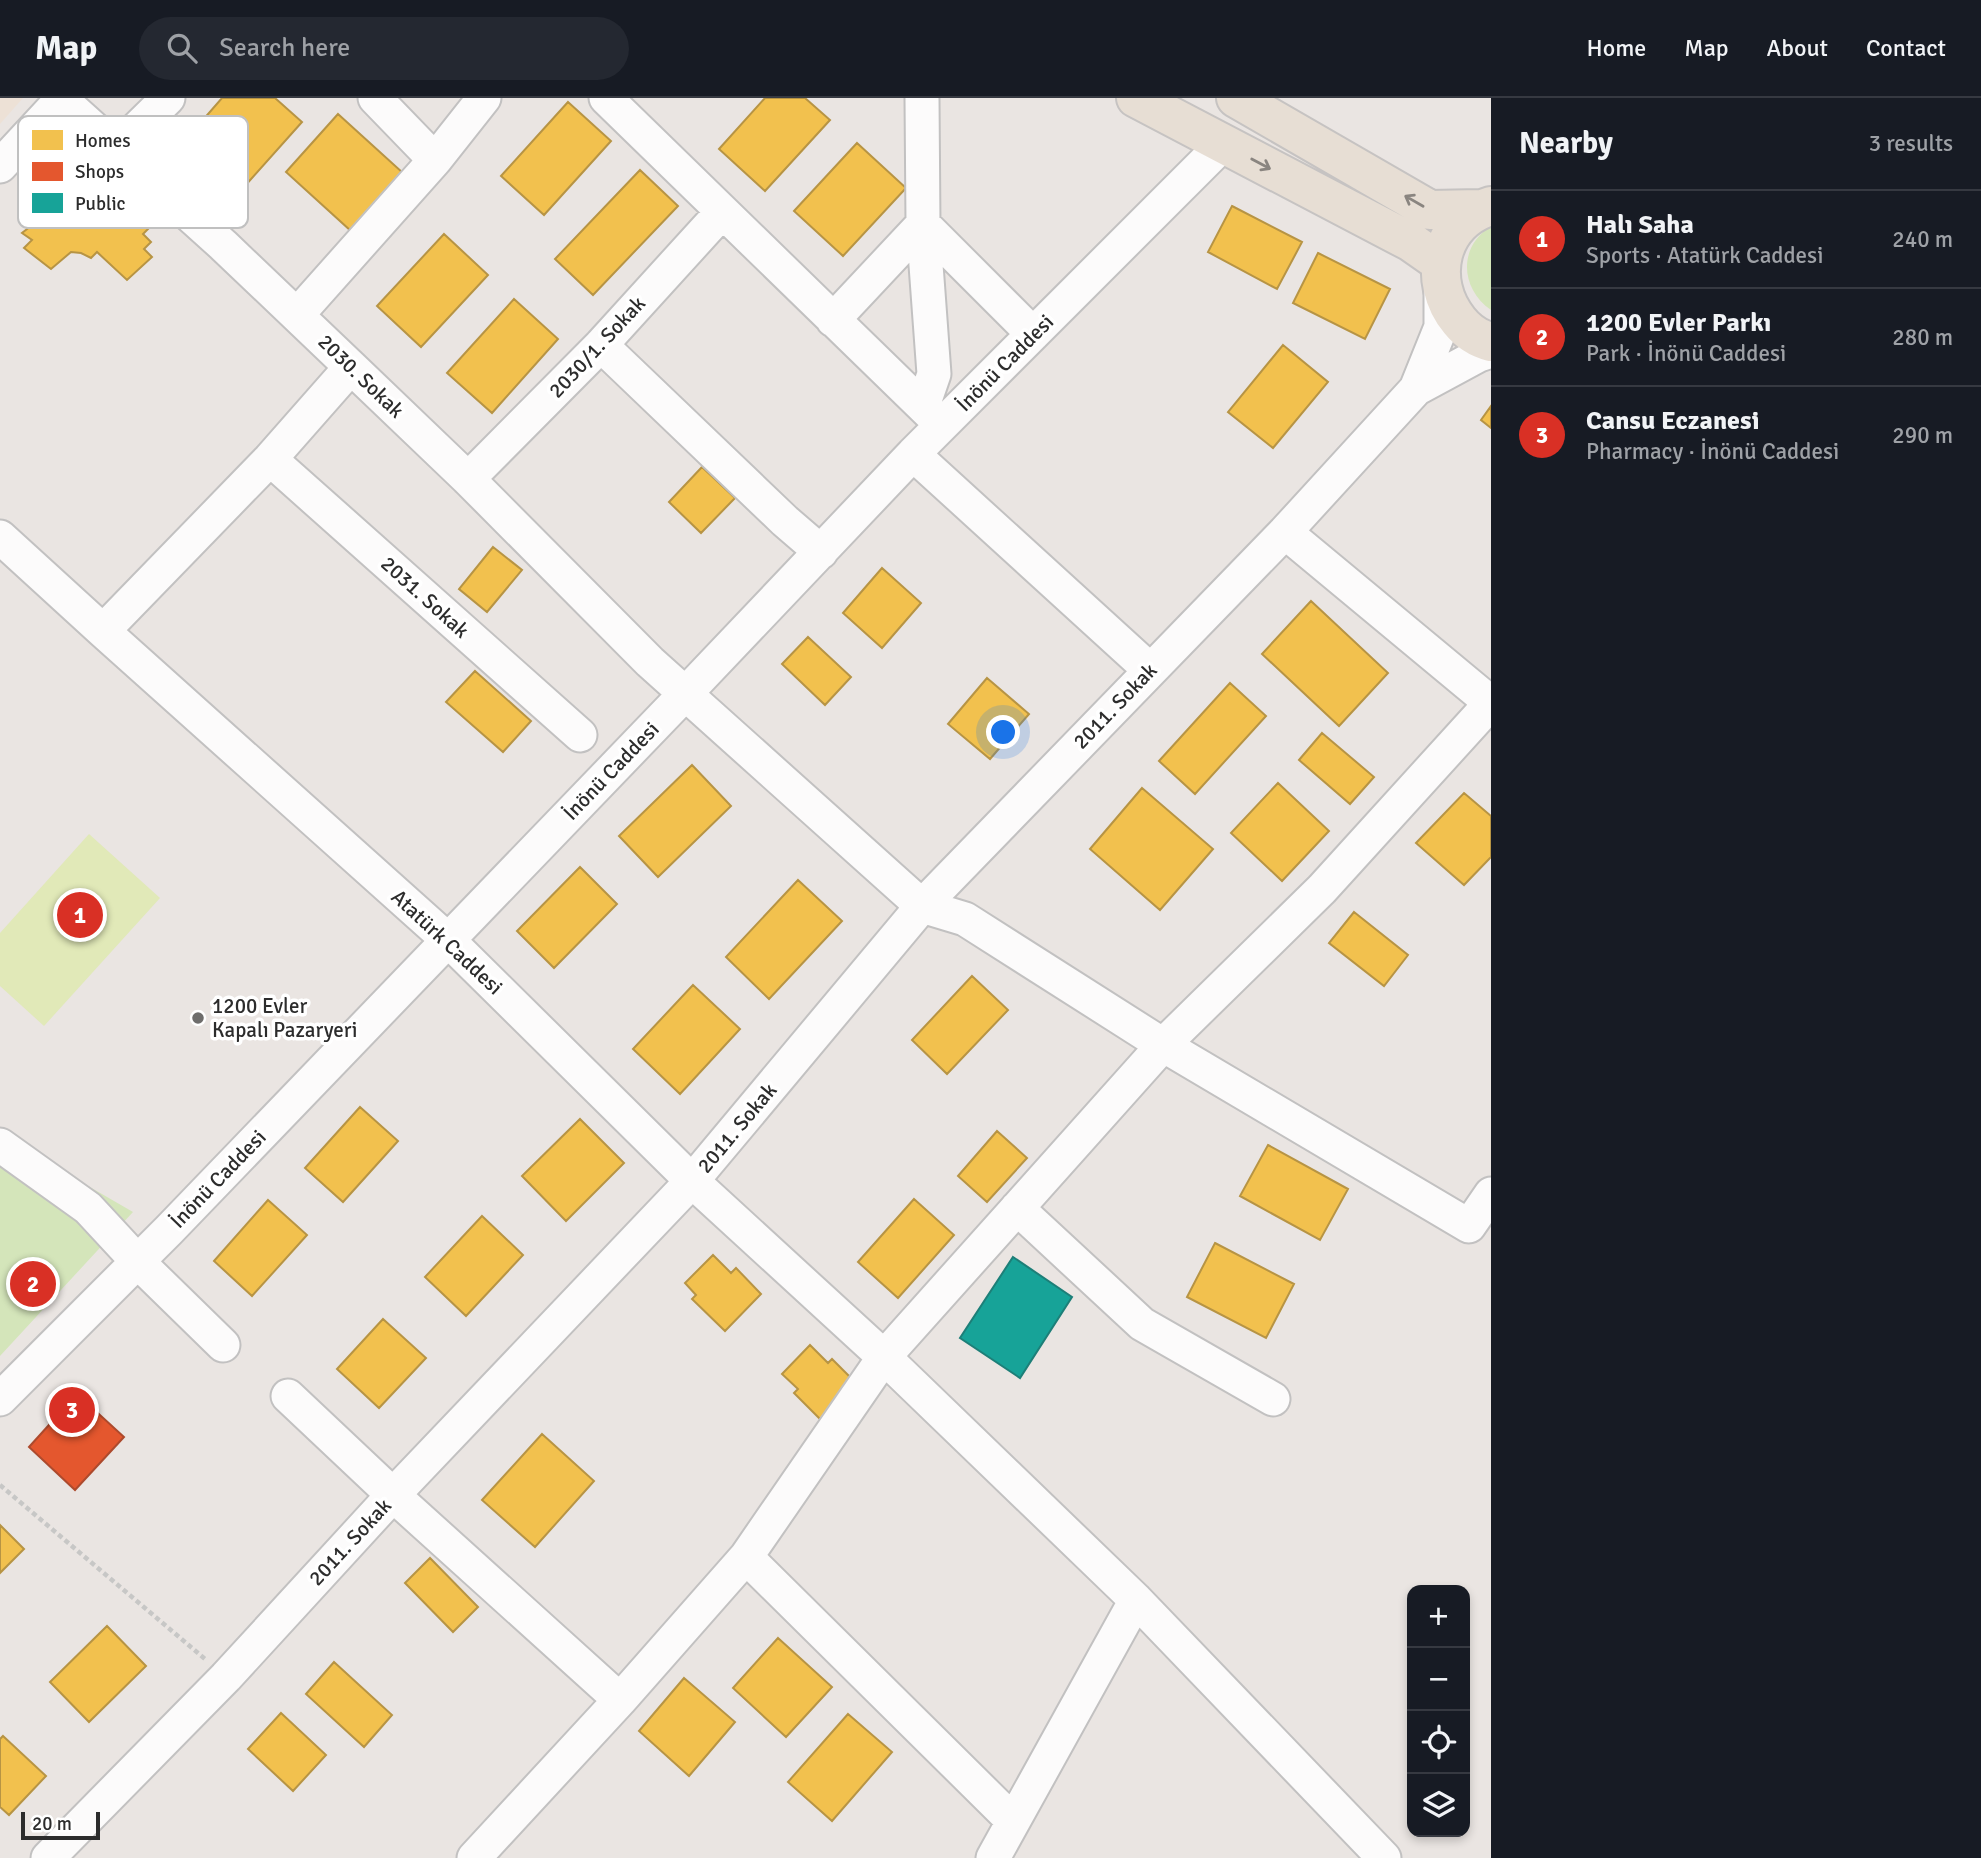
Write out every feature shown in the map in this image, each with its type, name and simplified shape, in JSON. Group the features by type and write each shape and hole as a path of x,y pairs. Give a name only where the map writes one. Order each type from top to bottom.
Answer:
{"main road":[{"path":"1136,98 1411,242 1441,275"},
{"path":"1236,98 1430,210 1486,208"},
{"path":"1486,208 1461,222 1447,242 1441,275 1449,309 1464,327 1491,342"}],"street":[{"path":"150,116 168,98"},
{"path":"374,98 435,160"},
{"path":"297,315 435,160 484,98"},
{"path":"606,98 933,416"},
{"path":"922,98 923,224 934,374 933,416"},
{"path":"46,116 62,99"},
{"name":"2030. Sokak","path":"62,99 80,116"},
{"name":"İnönü Caddesi","path":"0,1399 138,1262 821,552 913,454 933,416 1033,334 1223,144"},
{"path":"0,166 18,147"},
{"name":"2030/1. Sokak","path":"468,479 601,345 722,212"},
{"path":"833,320 923,224"},
{"path":"923,224 1033,334"},
{"name":"2030. Sokak","path":"202,228 468,479 650,662 922,906"},
{"path":"1416,389 1441,327 1441,275"},
{"path":"601,345 821,552"},
{"path":"1416,389 1491,351"},
{"path":"103,631 270,459 351,367"},
{"name":"2011. Sokak","path":"47,1858 226,1677 393,1494 692,1181 922,906 1284,532 1416,389"},
{"path":"913,454 1150,670"},
{"name":"2031. Sokak","path":"270,459 580,735"},
{"path":"474,1858 620,1700 746,1557 884,1357 1163,1045 1322,889 1491,703 1284,532"},
{"name":"Atatürk Caddesi","path":"0,537 448,940 692,1181 884,1357 1136,1600 1379,1856"},
{"path":"922,906 965,919 1163,1045 1469,1226 1491,1194"},
{"path":"0,1145 88,1208 138,1262 223,1345"},
{"path":"1017,1209 1142,1324 1273,1399"},
{"path":"288,1396 620,1700"},
{"path":"746,1557 1013,1821"},
{"path":"993,1858 1136,1600"}],"path":[{"path":"0,1485 226,1677"}],"shaded area":[{"path":"0,98 23,98 0,124"}],"green space":[{"path":"1491,226 1491,310 1473,291 1467,268 1473,245"},
{"path":"89,834 160,898 44,1026 0,986 0,933"},
{"path":"0,1135 133,1212 0,1356"}],"building: Homes":[{"path":"222,98 275,98 302,122 248,183 248,116 206,116"},
{"path":"765,98 805,98 830,120 765,191 719,149"},
{"path":"568,102 611,141 544,215 501,176"},
{"path":"338,114 403,173 351,231 286,172"},
{"path":"857,143 906,188 843,256 794,211"},
{"path":"640,170 678,206 593,295 555,259"},
{"path":"1232,206 1302,242 1277,289 1208,252"},
{"path":"28,228 147,228 143,234 151,242 144,249 152,257 127,280 97,252 91,258 71,252 51,269 24,248 32,240 22,233"},
{"path":"444,234 488,275 421,347 377,306"},
{"path":"1318,253 1390,289 1365,339 1293,303"},
{"path":"514,299 558,339 492,413 447,373"},
{"path":"1283,345 1328,382 1273,448 1228,412"},
{"path":"1491,406 1491,428 1481,420"},
{"path":"702,467 735,498 701,533 669,502"},
{"path":"493,547 522,570 487,612 459,589"},
{"path":"882,568 921,603 882,648 843,613"},
{"path":"1311,601 1388,673 1339,726 1262,654"},
{"path":"808,637 851,677 825,705 782,664"},
{"path":"475,671 531,721 503,752 446,702"},
{"path":"987,678 1029,714 990,759 948,724"},
{"path":"1230,683 1266,716 1195,794 1159,761"},
{"path":"1322,733 1374,777 1350,804 1299,760"},
{"path":"692,765 731,806 658,877 619,836"},
{"path":"1278,783 1329,831 1282,881 1231,833"},
{"path":"1142,788 1213,849 1160,910 1090,849"},
{"path":"1464,793 1491,816 1491,857 1464,885 1416,843"},
{"path":"580,867 617,904 554,968 517,931"},
{"path":"798,880 842,921 769,999 726,957"},
{"path":"1354,912 1408,955 1384,986 1329,943"},
{"path":"972,976 1008,1010 947,1074 912,1040"},
{"path":"693,985 740,1029 680,1094 633,1049"},
{"path":"360,1107 398,1141 343,1202 305,1168"},
{"path":"580,1119 624,1163 566,1221 522,1176"},
{"path":"997,1131 1027,1158 987,1202 958,1176"},
{"path":"1268,1145 1348,1189 1320,1240 1240,1196"},
{"path":"914,1199 954,1235 898,1298 858,1262"},
{"path":"268,1200 307,1235 252,1296 214,1261"},
{"path":"482,1216 523,1255 466,1316 425,1277"},
{"path":"1215,1243 1294,1284 1266,1338 1187,1297"},
{"path":"713,1255 731,1273 736,1268 761,1294 725,1331 692,1299 696,1295 685,1283"},
{"path":"383,1319 426,1358 379,1408 337,1369"},
{"path":"810,1345 828,1363 832,1359 860,1387 824,1423 794,1393 798,1389 782,1374"},
{"path":"542,1434 594,1481 535,1547 482,1500"},
{"path":"0,1525 24,1549 0,1573"},
{"path":"430,1558 478,1607 453,1632 405,1583"},
{"path":"107,1626 146,1666 89,1722 50,1682"},
{"path":"778,1638 832,1687 786,1737 733,1688"},
{"path":"334,1662 392,1715 364,1747 306,1694"},
{"path":"684,1678 735,1722 689,1776 639,1731"},
{"path":"281,1713 326,1755 293,1791 248,1749"},
{"path":"848,1714 892,1752 832,1821 788,1782"},
{"path":"3,1736 46,1776 9,1815 0,1807 0,1739"}],"building: Shops":[{"path":"77,1394 124,1437 75,1490 29,1447"}],"building: Public":[{"path":"1013,1257 1072,1297 1020,1378 960,1338"}],"place":[{"name":"Halı Saha","path":"80,915"},
{"name":"1200 Evler Kapalı Pazaryeri","path":"198,1018"},
{"name":"1200 Evler Parkı","path":"33,1284"},
{"name":"Cansu Eczanesi","path":"72,1410"}]}
